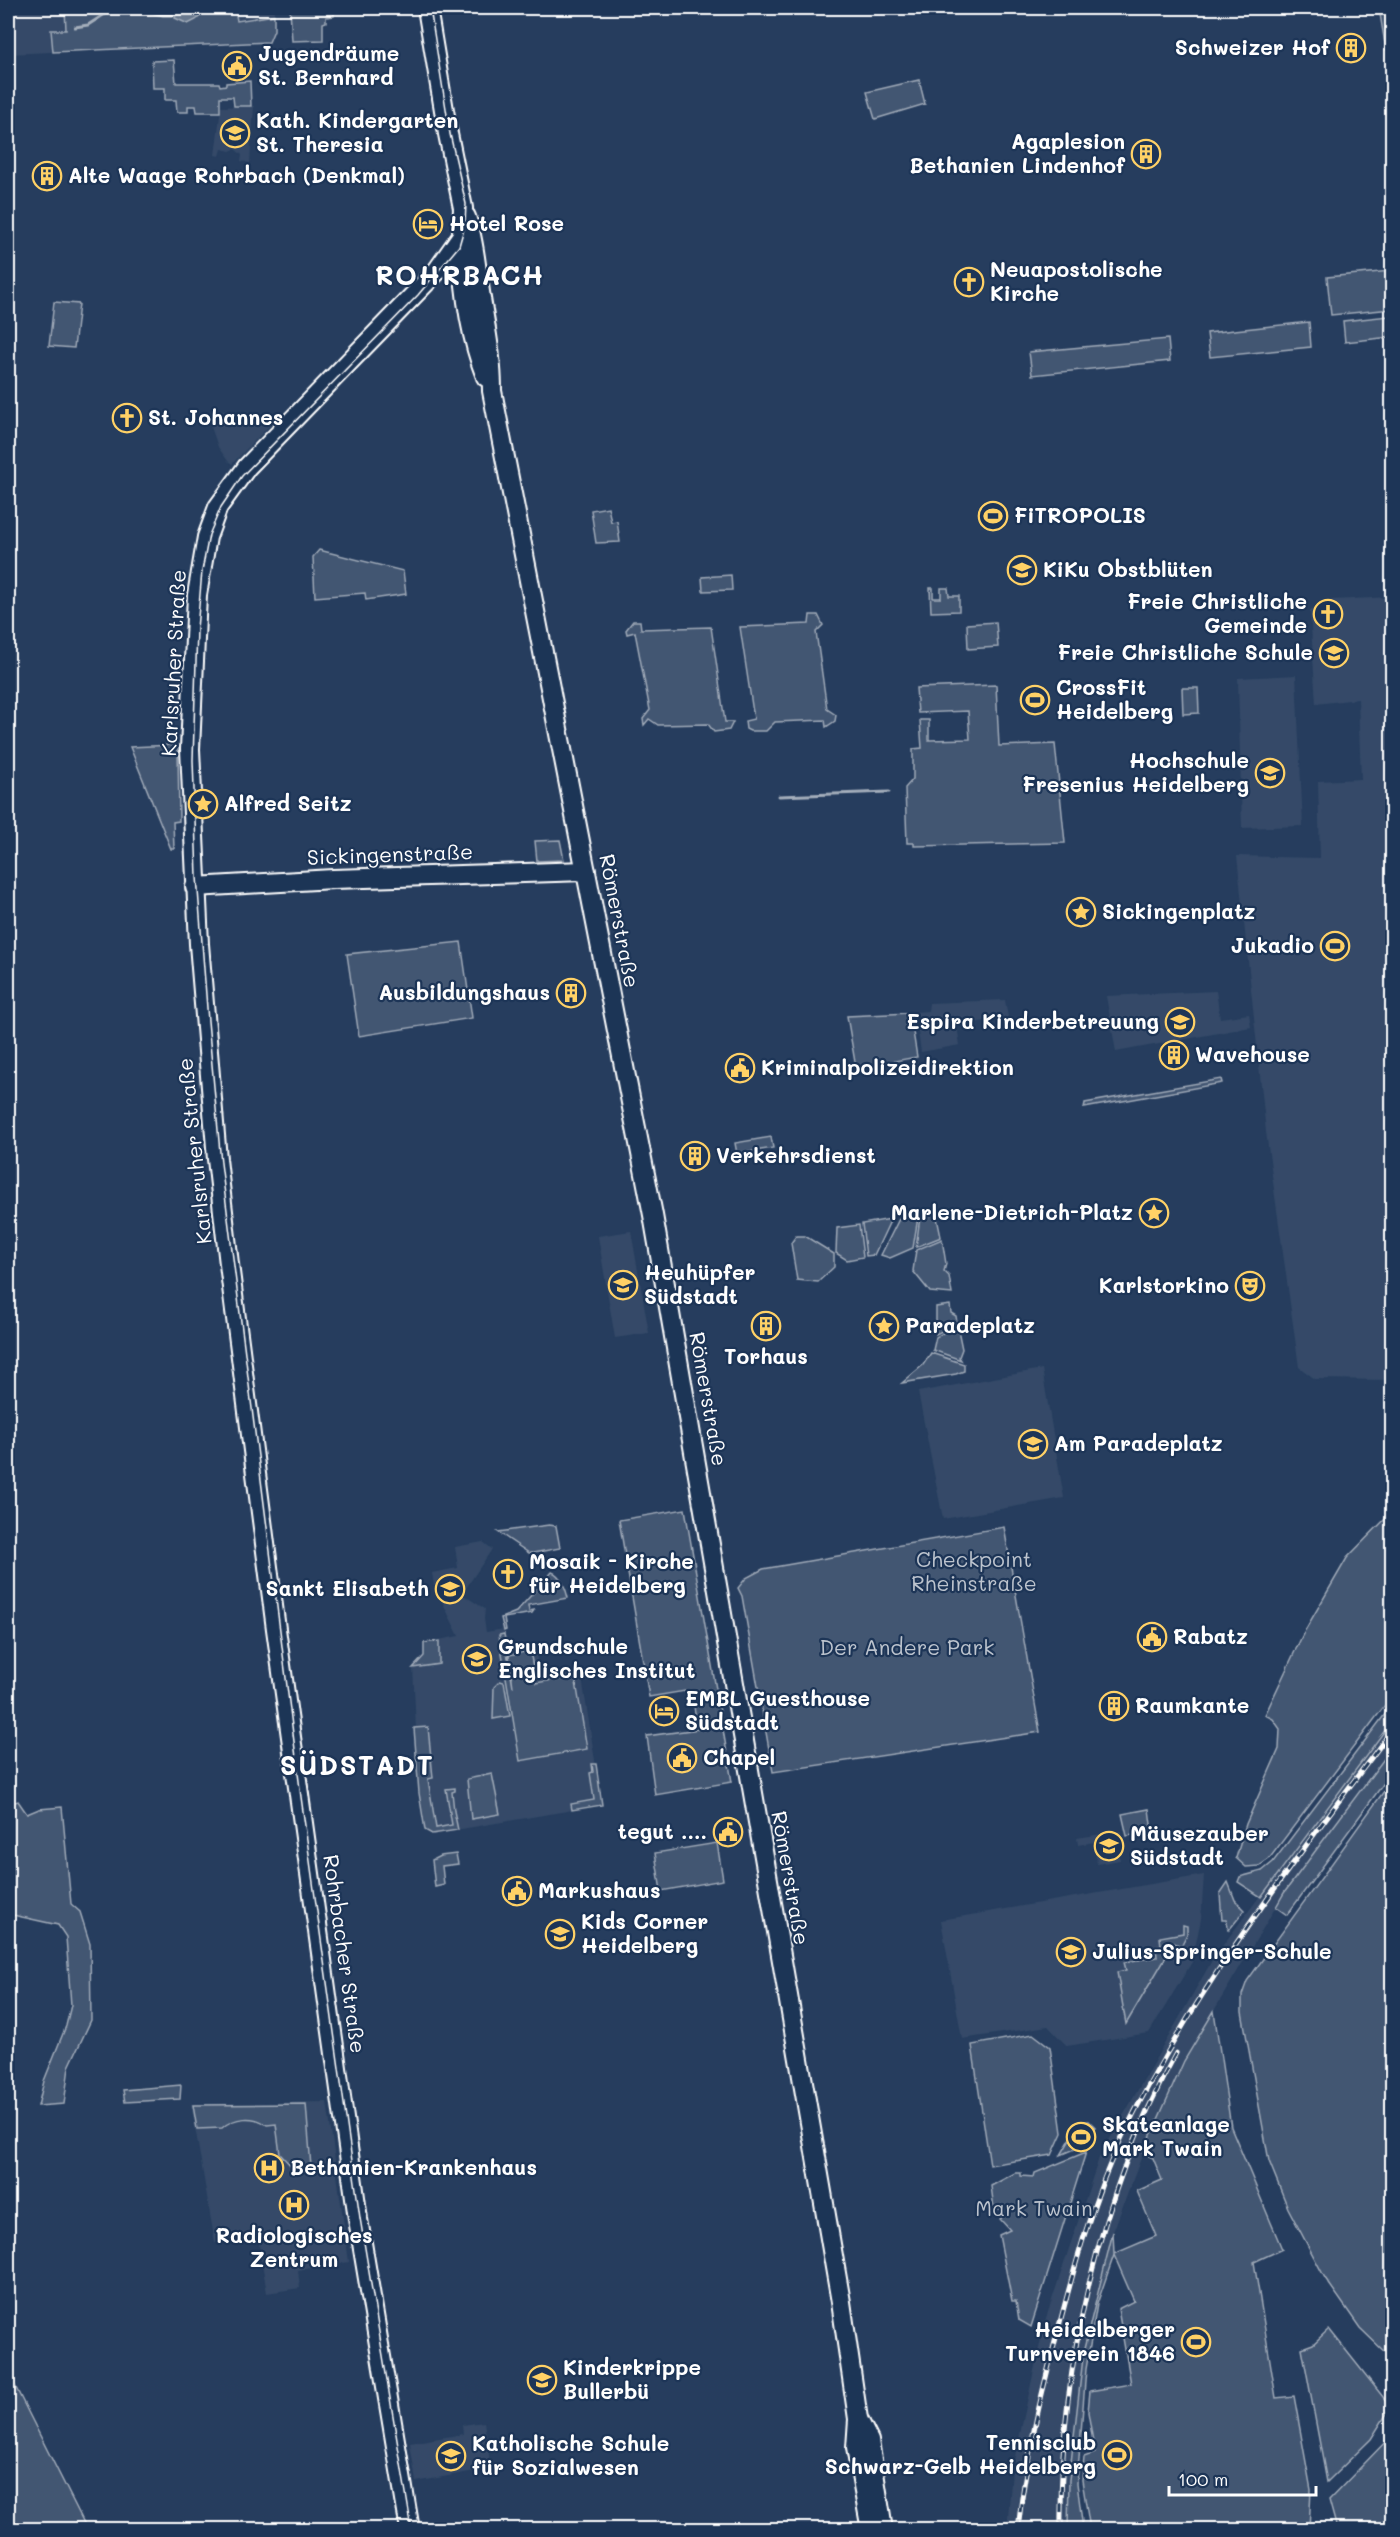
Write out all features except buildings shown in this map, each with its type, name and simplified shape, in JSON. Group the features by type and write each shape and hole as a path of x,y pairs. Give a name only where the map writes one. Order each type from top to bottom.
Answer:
{"main road":[{"path":"427,8 463,208 462,235"},
{"name":"Römerstraße","path":"463,208 473,238 492,359 492,391 653,1215 831,2242 858,2419 856,2448 871,2529"},
{"name":"Römerstraße","path":"462,235 464,278 472,326 479,361 492,391"},
{"name":"Karlsruher Straße","path":"244,1382 217,1159 195,887 190,738 197,595 210,525 227,492 247,467 414,296 451,253 462,235"},
{"name":"Sickingenstraße","path":"195,887 333,879 586,871"},
{"name":"Rohrbacher Straße","path":"244,1382 358,2219 410,2529"},
{"name":"Römerstraße","path":"858,2419 869,2441 883,2529"}],"shaded area":[{"path":"8,8 274,8 274,30 269,42 8,54"},
{"path":"178,8 209,8 188,24 175,18"},
{"name":"Kath. Kindergarten St. Theresia","path":"254,106 250,163 241,161 242,155 235,149 230,151 222,149 220,156 215,155 221,107"},
{"path":"220,409 272,423 232,464 218,447 208,418 211,410"},
{"path":"1392,597 1392,1389 1391,1380 1315,1379 1299,1367 1266,1132 1237,856 1320,858 1318,781 1361,779 1358,699 1316,704 1310,611 1332,600"},
{"name":"Hochschule Fresenius Heidelberg","path":"1296,675 1303,826 1242,828 1238,678"},
{"name":"Espira Kinderbetreuung","path":"1216,991 1220,1018 1249,1014 1251,1027 1116,1052 1106,996"},
{"path":"1005,1000 1008,1017 957,1026 960,1045 921,1052 915,1012 928,1011 929,1003"},
{"name":"Heuhüpfer Südstadt","path":"631,1231 649,1333 615,1338 598,1236"},
{"path":"1042,1369 1064,1498 943,1519 918,1392"},
{"path":"483,1542 492,1549 462,1594 485,1609 486,1632 504,1629 508,1651 535,1646 540,1679 581,1672 602,1805 432,1834 425,1830 419,1793 413,1666 424,1656 424,1643 459,1636 434,1585 432,1573 458,1568 455,1547"},
{"path":"1392,1721 1392,1748 1284,1893 1184,2061 1143,2153 1113,2232 1084,2349 1069,2480 1068,2529 1007,2530 1012,2470 1045,2321 1099,2158 1214,1957"},
{"name":"Mäusezauber Südstadt","path":"1121,1831 1124,1847 1118,1849 1120,1860 1097,1864 1094,1842 1078,1845 1077,1838"},
{"name":"Julius-Springer-Schule","path":"1204,1875 1201,1919 1192,1962 1149,2033 1067,2046 1048,2026 962,2039 941,1920"},
{"name":"Bethanien-Krankenhaus","path":"327,2102 349,2262 298,2270 300,2288 267,2293 257,2233 215,2243 191,2104"},
{"name":"Katholische Schule für Sozialwesen","path":"484,2422 491,2468 416,2482 410,2443 463,2434 462,2425"}],"green space":[{"path":"65,8 245,8 235,9 237,21 274,15 274,30 269,42 53,52 51,30 66,30"},
{"path":"290,8 353,9 334,11 334,16 326,17 326,22 323,23 323,40 292,41"},
{"path":"1379,8 1392,8 1392,49 1386,50"},
{"path":"174,60 176,83 219,83 220,86 226,83 250,81 251,106 234,106 233,97 220,97 220,112 197,112 196,106 188,106 188,112 177,112 176,100 165,100 165,88 153,88 152,61"},
{"path":"919,80 925,104 875,119 867,92"},
{"path":"1391,271 1392,309 1331,315 1327,277"},
{"path":"54,302 79,304 74,348 49,346"},
{"path":"1389,316 1391,337 1345,342 1343,321"},
{"path":"1309,322 1311,347 1210,357 1207,333"},
{"path":"1168,339 1170,361 1032,375 1029,352"},
{"path":"608,507 611,522 617,521 620,542 596,543 591,510"},
{"path":"319,550 403,571 406,594 366,600 365,593 315,597 313,557"},
{"path":"731,575 732,590 703,591 702,577"},
{"path":"930,588 933,588 933,598 941,598 941,588 948,588 949,596 959,596 959,611 931,612"},
{"path":"810,615 818,615 823,625 816,632 827,709 836,715 835,721 826,727 825,720 775,722 766,731 746,729 745,721 754,719 740,627 809,624"},
{"path":"633,621 640,621 641,629 711,627 725,722 733,722 729,730 714,732 708,724 658,725 649,719 644,725 643,719 650,710 635,632 627,634 626,630"},
{"path":"996,622 998,647 968,649 967,624"},
{"path":"996,685 999,746 1055,744 1065,843 914,846 914,843 907,843 905,788 913,779 913,749 922,748 920,720 929,720 929,740 970,739 968,711 918,713 916,688"},
{"path":"1182,688 1198,688 1199,713 1183,714"},
{"path":"173,745 178,747 179,821 173,822 174,849 171,849 130,747"},
{"path":"560,840 564,860 537,861 535,841"},
{"path":"461,942 472,1018 359,1036 347,954"},
{"path":"910,1013 917,1057 856,1068 847,1016"},
{"path":"1221,1079 1222,1083 1084,1108 1085,1103"},
{"path":"771,1137 773,1148 737,1154 735,1143"},
{"path":"931,1212 936,1213 941,1237 916,1247 920,1217 929,1216"},
{"path":"910,1216 912,1219 918,1217 913,1248 890,1258 881,1255 900,1217"},
{"path":"891,1219 874,1255 866,1256 862,1224"},
{"path":"859,1225 863,1257 847,1260 836,1253 837,1228"},
{"path":"796,1236 805,1236 834,1254 834,1267 818,1282 797,1280 791,1243"},
{"path":"942,1239 946,1264 944,1271 949,1276 952,1294 930,1292 913,1271 916,1250"},
{"path":"950,1305 951,1313 956,1316 957,1323 936,1334 936,1307"},
{"path":"957,1325 962,1349 959,1357 961,1360 933,1350 936,1337"},
{"path":"931,1353 964,1364 964,1371 902,1383 923,1365"},
{"path":"685,1509 732,1782 655,1795 647,1736 698,1729 691,1690 649,1697 619,1520"},
{"path":"1392,1512 1392,1696 1269,1859 1259,1866 1246,1867 1236,1858 1246,1824 1279,1749 1280,1729 1273,1719 1265,1715 1304,1632 1347,1558"},
{"path":"556,1526 560,1548 533,1553 529,1553 498,1532"},
{"name":"Der Andere Park","path":"1004,1527 1040,1732 773,1772 742,1596 738,1588 746,1578 763,1569"},
{"path":"552,1572 560,1579 568,1598 528,1605 529,1611 534,1610 532,1613 504,1618 506,1630 504,1631 501,1618 516,1612"},
{"path":"504,1634 513,1687 509,1655 530,1651 536,1683 575,1676 587,1749 520,1761 499,1635"},
{"path":"439,1641 439,1664 413,1668 424,1656 424,1643"},
{"path":"500,1681 504,1682 510,1716 493,1719 494,1687"},
{"path":"1392,1705 1392,1721 1261,1897 1238,1882 1240,1877 1262,1871 1273,1862"},
{"path":"428,1727 433,1778 428,1779 436,1828 452,1825 446,1789 455,1788 452,1792 458,1830 432,1834 425,1830 419,1793 414,1728"},
{"path":"1392,1748 1392,1772 1287,1915 1276,1907 1284,1893"},
{"path":"592,1764 596,1764 602,1805 572,1810 571,1804 594,1800 590,1773 593,1772"},
{"path":"492,1774 500,1814 471,1819 467,1779"},
{"path":"1392,1780 1392,2359 1360,2328 1325,2278 1288,2208 1269,2161 1242,2012 1242,1995 1247,1981"},
{"path":"18,1801 27,1814 39,1809 62,1807 71,1904 80,1912 90,1944 91,2020 69,2067 64,2104 38,2106 44,2081 66,2026 71,2005 66,1937 58,1925 8,1914 8,1804"},
{"path":"1149,1809 1152,1832 1127,1836 1122,1814"},
{"path":"717,1843 723,1880 661,1891 655,1853"},
{"path":"456,1854 458,1864 442,1866 444,1885 435,1887 432,1860 440,1856"},
{"path":"1228,1882 1235,1900 1245,1910 1229,1930 1226,1920 1222,1920 1220,1894"},
{"path":"1183,1925 1187,1926 1187,1934 1181,1946 1174,1943 1126,2024 1117,1972 1126,1970 1124,1962 1157,1957 1156,1947 1161,1946 1160,1937 1183,1933"},
{"name":"Heidelberger Turnverein 1846","path":"1214,2011 1231,2127 1282,2249 1254,2262 1276,2398 1294,2396 1311,2490 1309,2529 1090,2529 1082,2480 1084,2457 1095,2453 1088,2412 1090,2391 1131,2384 1118,2309 1134,2301 1114,2255 1097,2304 1086,2369 1077,2483 1083,2529 1068,2529 1069,2480 1084,2349 1113,2232 1114,2254 1156,2236 1137,2191 1162,2180 1153,2158 1143,2153 1184,2061"},
{"path":"1033,2034 1050,2047 1062,2133 1052,2155 990,2165 972,2045"},
{"path":"181,2085 180,2099 125,2102 123,2090"},
{"path":"306,2104 311,2167 293,2168 280,2154 276,2124 267,2125 256,2120 244,2119 232,2121 222,2128 197,2129 193,2105"},
{"name":"Skateanlage Mark Twain","path":"1089,2121 1095,2127 1089,2143 1061,2155 1075,2131 1074,2123"},
{"name":"Mark Twain","path":"1086,2152 1031,2327 1019,2320 1016,2301 1012,2301 999,2235 1010,2230 1000,2219 1003,2217 1002,2211 994,2208 991,2186 1015,2173 1034,2177 1035,2173"},
{"path":"1329,2329 1391,2407 1371,2439 1327,2482 1302,2348 1313,2344"},
{"path":"8,2372 87,2529 8,2529"},
{"path":"1392,2435 1392,2529 1337,2529 1329,2500"}],"waterway":[{"path":"75,27 88,25 108,12 135,8 163,15 174,15"},
{"path":"779,796 889,792"}],"tram line":[{"path":"412,2530 360,2218 301,1797 221,1163 197,877 193,760 197,629 202,571 209,535 221,507 242,476 418,295 459,246 465,225 466,204 450,134 430,8"}],"railway":[{"path":"1018,2530 1034,2429 1064,2306 1093,2207 1122,2137 1150,2082 1213,1977 1283,1877 1392,1730"},
{"path":"1061,2530 1062,2469 1067,2407 1076,2346 1089,2284 1105,2223 1125,2164 1149,2107 1176,2053"}],"place":[{"name":"Schweizer Hof","path":"1351,48"},
{"name":"Jugendräume St. Bernhard","path":"237,66"},
{"name":"Kath. Kindergarten St. Theresia","path":"235,133"},
{"name":"Agaplesion Bethanien Lindenhof","path":"1146,154"},
{"name":"Alte Waage Rohrbach (Denkmal)","path":"47,176"},
{"name":"Hotel Rose","path":"428,224"},
{"name":"Neuapostolische Kirche","path":"969,282"},
{"name":"St. Johannes","path":"127,418"},
{"name":"FiTROPOLIS","path":"993,516"},
{"name":"KiKu Obstblüten","path":"1022,570"},
{"name":"Freie Christliche Gemeinde","path":"1328,614"},
{"name":"Freie Christliche Schule","path":"1334,653"},
{"name":"CrossFit Heidelberg","path":"1035,700"},
{"name":"Hochschule Fresenius Heidelberg","path":"1270,773"},
{"name":"Alfred Seitz","path":"203,804"},
{"name":"Sickingenplatz","path":"1081,912"},
{"name":"Jukadio","path":"1335,946"},
{"name":"Ausbildungshaus","path":"571,993"},
{"name":"Espira Kinderbetreuung","path":"1180,1022"},
{"name":"Wavehouse","path":"1174,1055"},
{"name":"Kriminalpolizeidirektion","path":"740,1068"},
{"name":"Verkehrsdienst","path":"695,1156"},
{"name":"Marlene-Dietrich-Platz","path":"1154,1213"},
{"name":"Heuhüpfer Südstadt","path":"623,1285"},
{"name":"Karlstorkino","path":"1250,1286"},
{"name":"Torhaus","path":"766,1326"},
{"name":"Paradeplatz","path":"884,1326"},
{"name":"Am Paradeplatz","path":"1033,1444"},
{"name":"Mosaik - Kirche für Heidelberg","path":"508,1574"},
{"name":"Sankt Elisabeth","path":"450,1589"},
{"name":"Rabatz","path":"1152,1637"},
{"name":"Grundschule Englisches Institut","path":"477,1659"},
{"name":"Raumkante","path":"1114,1706"},
{"name":"EMBL Guesthouse Südstadt","path":"664,1711"},
{"name":"Chapel","path":"682,1758"},
{"name":"tegut ....","path":"728,1832"},
{"name":"Mäusezauber Südstadt","path":"1109,1846"},
{"name":"Markushaus","path":"517,1891"},
{"name":"Kids Corner Heidelberg","path":"560,1934"},
{"name":"Julius-Springer-Schule","path":"1071,1952"},
{"name":"Skateanlage Mark Twain","path":"1081,2137"},
{"name":"Bethanien-Krankenhaus","path":"269,2168"},
{"name":"Radiologisches Zentrum","path":"294,2205"},
{"name":"Heidelberger Turnverein 1846","path":"1196,2342"},
{"name":"Kinderkrippe Bullerbü","path":"542,2380"},
{"name":"Tennisclub Schwarz-Gelb Heidelberg","path":"1117,2455"},
{"name":"Katholische Schule für Sozialwesen","path":"451,2456"}],"district":[{"name":"ROHRBACH","path":"460,276"},
{"name":"SÜDSTADT","path":"357,1766"}],"park label":[{"name":"Checkpoint Rheinstraße","path":"974,1572"}]}
